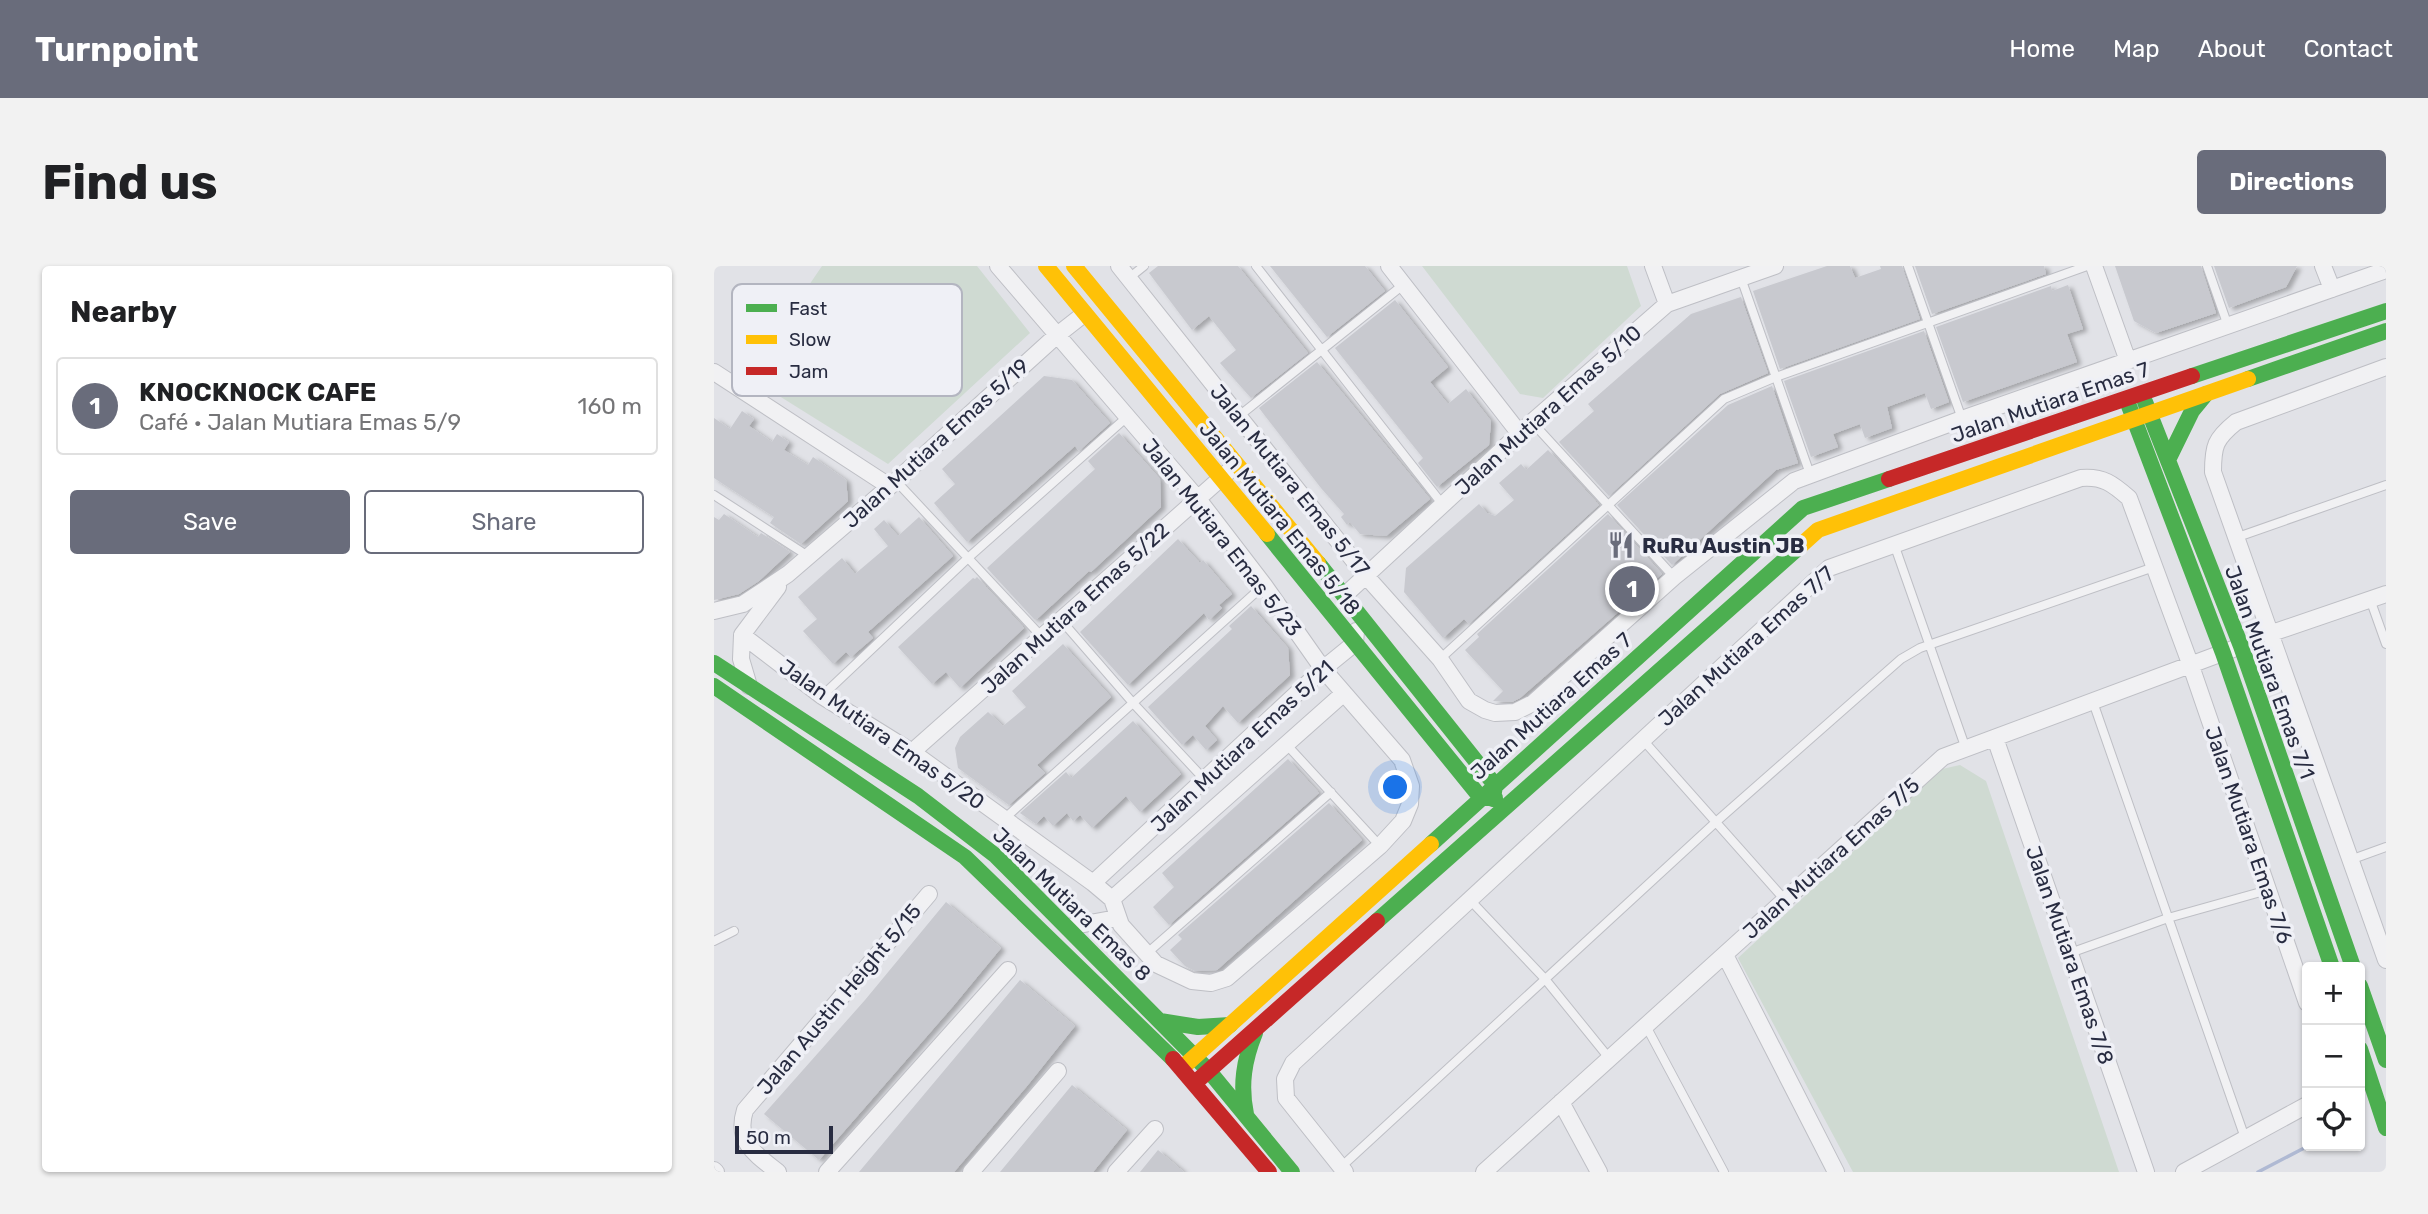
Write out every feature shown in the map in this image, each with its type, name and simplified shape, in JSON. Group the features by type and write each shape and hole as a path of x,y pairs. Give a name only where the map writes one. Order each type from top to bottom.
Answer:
{"street":[{"name":"Jalan Mutiara Emas 5/23","path":"998,266 1198,499 1264,584 1323,669 1407,769 1411,796 1403,821 1380,846"},
{"name":"Jalan Mutiara Emas 5/18","path":"1046,266 1355,643 1490,794"},
{"name":"Jalan Mutiara Emas 5/18","path":"1074,266 1345,595 1490,794"},
{"path":"1389,266 1520,434"},
{"path":"1653,266 1667,304"},
{"path":"2094,266 2127,361"},
{"path":"2323,266 2332,289"},
{"name":"Jalan Mutiara Emas 5/10","path":"1345,595 1532,422 1667,304 1764,268"},
{"path":"1674,577 1786,486 1810,474 2386,270"},
{"name":"Jalan Mutiara Emas 5/17","path":"1124,272 1366,576 1440,659 1469,701 1485,710 1507,713 1533,703 1674,577"},
{"name":"Jalan Mutiara Emas 7","path":"1188,1062 1490,794 1803,508 2386,311"},
{"name":"Jalan Mutiara Emas 5/19","path":"714,611 743,604 788,573 893,484 1056,336 1084,314"},
{"name":"Jalan Mutiara Emas 7","path":"1196,1082 1818,530 2386,331"},
{"path":"2386,367 2236,422 2220,434 2213,451 2213,472 2235,538 2386,960"},
{"path":"714,372 732,383"},
{"path":"2168,460 2192,411 2207,392"},
{"path":"752,396 893,484"},
{"name":"Jalan Mutiara Emas 7/1","path":"2134,396 2142,416 2168,460 2241,646 2351,962"},
{"name":"Jalan Mutiara Emas 7/1","path":"2142,416 2147,452 2223,653 2330,962"},
{"path":"2090,434 2117,438 2147,452"},
{"name":"Jalan Mutiara Emas 5/22","path":"912,752 1237,464"},
{"name":"Jalan Mutiara Emas 7/7","path":"1343,1169 1286,1098 1285,1079 1293,1063 1829,568 2081,478 2095,477 2109,481 2129,498 2191,666"},
{"name":"Jalan Mutiara Emas 5/19","path":"742,635 788,573"},
{"path":"2269,634 2386,594"},
{"path":"1345,595 1356,624 1355,643"},
{"path":"742,635 741,659 749,686"},
{"name":"Jalan Mutiara Emas 5/20","path":"742,635 822,696 912,752 1112,899"},
{"name":"Jalan Mutiara Emas 5/21","path":"1093,883 1323,669 1355,643"},
{"name":"Jalan Mutiara Emas 7/5","path":"1484,1172 1943,757 2241,646"},
{"name":"Jalan Mutiara Emas 8","path":"714,663 928,804 996,856 1160,1021 1188,1062 1196,1082 1269,1172"},
{"name":"Jalan Mutiara Emas 7/6","path":"2191,666 2302,989"},
{"name":"Jalan Mutiara Emas 8","path":"714,686 965,857 1188,1062 1209,1072 1293,1172"},
{"path":"1344,693 1112,899 1117,918 1145,955 1169,972 1192,982 1211,983 1227,978 1380,846"},
{"name":"Jalan Mutiara Emas 7/8","path":"1995,738 2146,1172"},
{"path":"1482,827 1490,794 1520,794"},
{"name":"Jalan Austin Height 5/15","path":"778,1172 747,1143 742,1133 744,1110 929,894"},
{"path":"1068,927 1117,918"},
{"path":"1725,955 1836,1172"},
{"path":"827,1172 1008,970"},
{"path":"2365,1000 2386,1061 2365,1073"},
{"path":"1160,1021 1198,1027 1230,1025"},
{"path":"1247,1115 1242,1097 1243,1072 1255,1031"},
{"path":"971,1172 1058,1071"},
{"path":"2365,1076 2386,1128"},
{"path":"1562,1102 1599,1172"},
{"path":"2184,1172 2302,1108"},
{"path":"1116,1172 1155,1129"}],"lane":[{"path":"1124,272 1144,266"},
{"path":"1256,266 1443,505"},
{"path":"1908,266 1962,419"},
{"path":"1440,659 1720,402 1776,377 2087,266"},
{"path":"2207,266 2228,326"},
{"path":"1741,278 1810,474"},
{"path":"1239,416 1404,285"},
{"path":"822,696 968,558 1127,418"},
{"path":"1532,422 1674,577"},
{"path":"893,484 968,558 1042,637"},
{"path":"2235,538 2386,485"},
{"path":"714,495 808,556"},
{"path":"1894,544 1966,748"},
{"path":"1343,1169 1717,821 1901,659 1930,645 2154,567"},
{"path":"1004,819 1264,584"},
{"path":"2370,599 2386,644"},
{"path":"1061,620 1133,703 1205,779"},
{"path":"2093,702 2245,1138"},
{"path":"1643,740 1785,900"},
{"path":"1286,744 1380,846"},
{"path":"1145,955 1331,792"},
{"path":"2350,859 2386,847"},
{"path":"2070,953 2168,918 2268,890"},
{"path":"1469,900 1545,979 1609,1058"},
{"path":"714,941 734,930"},
{"path":"1646,1026 1724,1172"}],"shaded area":[{"path":"822,266 977,266 1030,333 962,396 962,284 810,284"},
{"path":"1422,266 1627,266 1641,306 1543,398 1520,394"},
{"path":"779,396 962,396 888,464"},
{"path":"1960,765 1986,781 2119,1172 1853,1172 1738,958 1942,769"}],"building":[{"path":"1158,266 1238,266 1308,353 1251,398 1220,363 1236,350 1209,316 1192,330 1149,273"},
{"path":"1270,266 1365,266 1385,291 1327,337"},
{"path":"1827,266 1850,266 1855,278 1881,269 1880,266 1902,266 1920,319 1780,369 1753,291"},
{"path":"1915,266 2044,266 2046,274 1932,314"},
{"path":"2115,266 2201,266 2216,313 2156,333 2134,321"},
{"path":"2214,266 2297,266 2286,287 2229,308"},
{"path":"2068,285 2083,329 2067,334 2077,362 1963,402 1936,327 2051,286 2052,291"},
{"path":"1741,297 1768,373 1720,394 1609,496 1559,442 1594,411 1588,404 1691,314"},
{"path":"1395,300 1448,367 1430,382 1448,404 1466,389 1491,421 1489,445 1437,487 1418,463 1423,458 1335,348"},
{"path":"1924,331 1949,402 1931,409 1925,393 1887,407 1892,428 1865,438 1860,424 1833,434 1838,447 1811,457 1784,381"},
{"path":"1317,362 1430,499 1386,536 1360,534 1350,522 1347,525 1341,517 1344,514 1259,408"},
{"path":"1044,376 1072,380 1110,423 1079,451 1075,446 967,542 934,503 955,484 942,469"},
{"path":"1772,386 1798,463 1776,470 1672,565 1617,505 1728,405"},
{"path":"742,411 754,419 749,426 772,442 777,434 789,442 784,450 808,465 813,457 846,480 848,501 801,544 770,523 774,517 714,478 714,418 730,429"},
{"path":"1119,433 1160,479 1161,507 1091,572 1034,619 987,568 1095,469 1088,461"},
{"path":"1548,450 1599,505 1469,624 1464,619 1443,638 1404,592 1406,568 1479,504 1487,513 1495,516 1514,500 1499,483 1521,464 1526,470"},
{"path":"724,514 758,537 761,533 790,552 759,581 739,594 714,600 714,517 719,520"},
{"path":"1608,514 1662,574 1520,698 1512,702 1493,701 1503,691 1465,650 1479,637 1477,634"},
{"path":"919,517 953,556 868,632 873,638 851,657 846,652 833,664 803,631 817,619 798,597 842,558 855,574 888,546 874,529 884,520 898,536"},
{"path":"1178,539 1200,563 1203,560 1232,594 1219,605 1222,608 1209,620 1204,613 1128,685 1080,632"},
{"path":"977,577 1024,628 960,688 946,672 932,684 898,647"},
{"path":"1251,606 1288,648 1290,675 1238,723 1223,706 1205,726 1217,740 1206,750 1193,735 1182,745 1148,707 1232,629 1229,626"},
{"path":"1063,644 1111,697 1037,765 1045,773 1009,805 958,768 955,748 960,737 988,712 1003,726 1026,707 1012,691"},
{"path":"1133,721 1181,774 1140,812 1126,796 1092,828 1080,815 1073,821 1067,813 1053,826 1044,816 1036,824 1020,813 1066,772 1071,778"},
{"path":"1288,759 1319,793 1169,925 1153,907 1174,887 1162,873"},
{"path":"1329,803 1362,840 1217,970 1195,971 1185,966 1170,950 1182,939 1178,935"},
{"path":"946,902 1001,948 819,1160 764,1114 865,1000"},
{"path":"1020,980 1075,1026 1027,1086 954,1172 859,1172"},
{"path":"1072,1085 1127,1130 1093,1172 1000,1172"},
{"path":"1158,1150 1184,1172 1140,1172"}],"waterway":[{"path":"2258,1172 2302,1149"}],"traffic: fast":[{"path":"2192,376 2386,311"},
{"path":"2248,379 2386,331"},
{"path":"2168,460 2192,411 2206,394"},
{"path":"2145,402 2241,646 2351,962"},
{"path":"2129,406 2223,653 2330,962"},
{"path":"1431,844 1803,508 1889,479"},
{"path":"1267,534 1481,798 1495,798"},
{"path":"1377,921 1798,548"},
{"path":"1318,563 1495,785 1493,799"},
{"path":"714,663 918,796 996,856 1209,1071 1292,1172"},
{"path":"714,686 965,857 1173,1059"},
{"path":"2365,1000 2386,1060"},
{"path":"1160,1021 1198,1027 1230,1025"},
{"path":"1246,1114 1244,1073 1255,1033"},
{"path":"2365,1064 2386,1128"}],"traffic: slow":[{"path":"1046,266 1267,534"},
{"path":"1074,266 1318,563"},
{"path":"1798,548 1818,530 2248,379"},
{"path":"1182,1068 1431,844"}],"traffic: jam":[{"path":"1889,479 2192,376"},
{"path":"1196,1082 1377,921"},
{"path":"1173,1059 1269,1172"}],"place":[{"name":"RuRu Austin JB","path":"1621,545"},
{"name":"KNOCKNOCK CAFE","path":"1632,589"}]}
